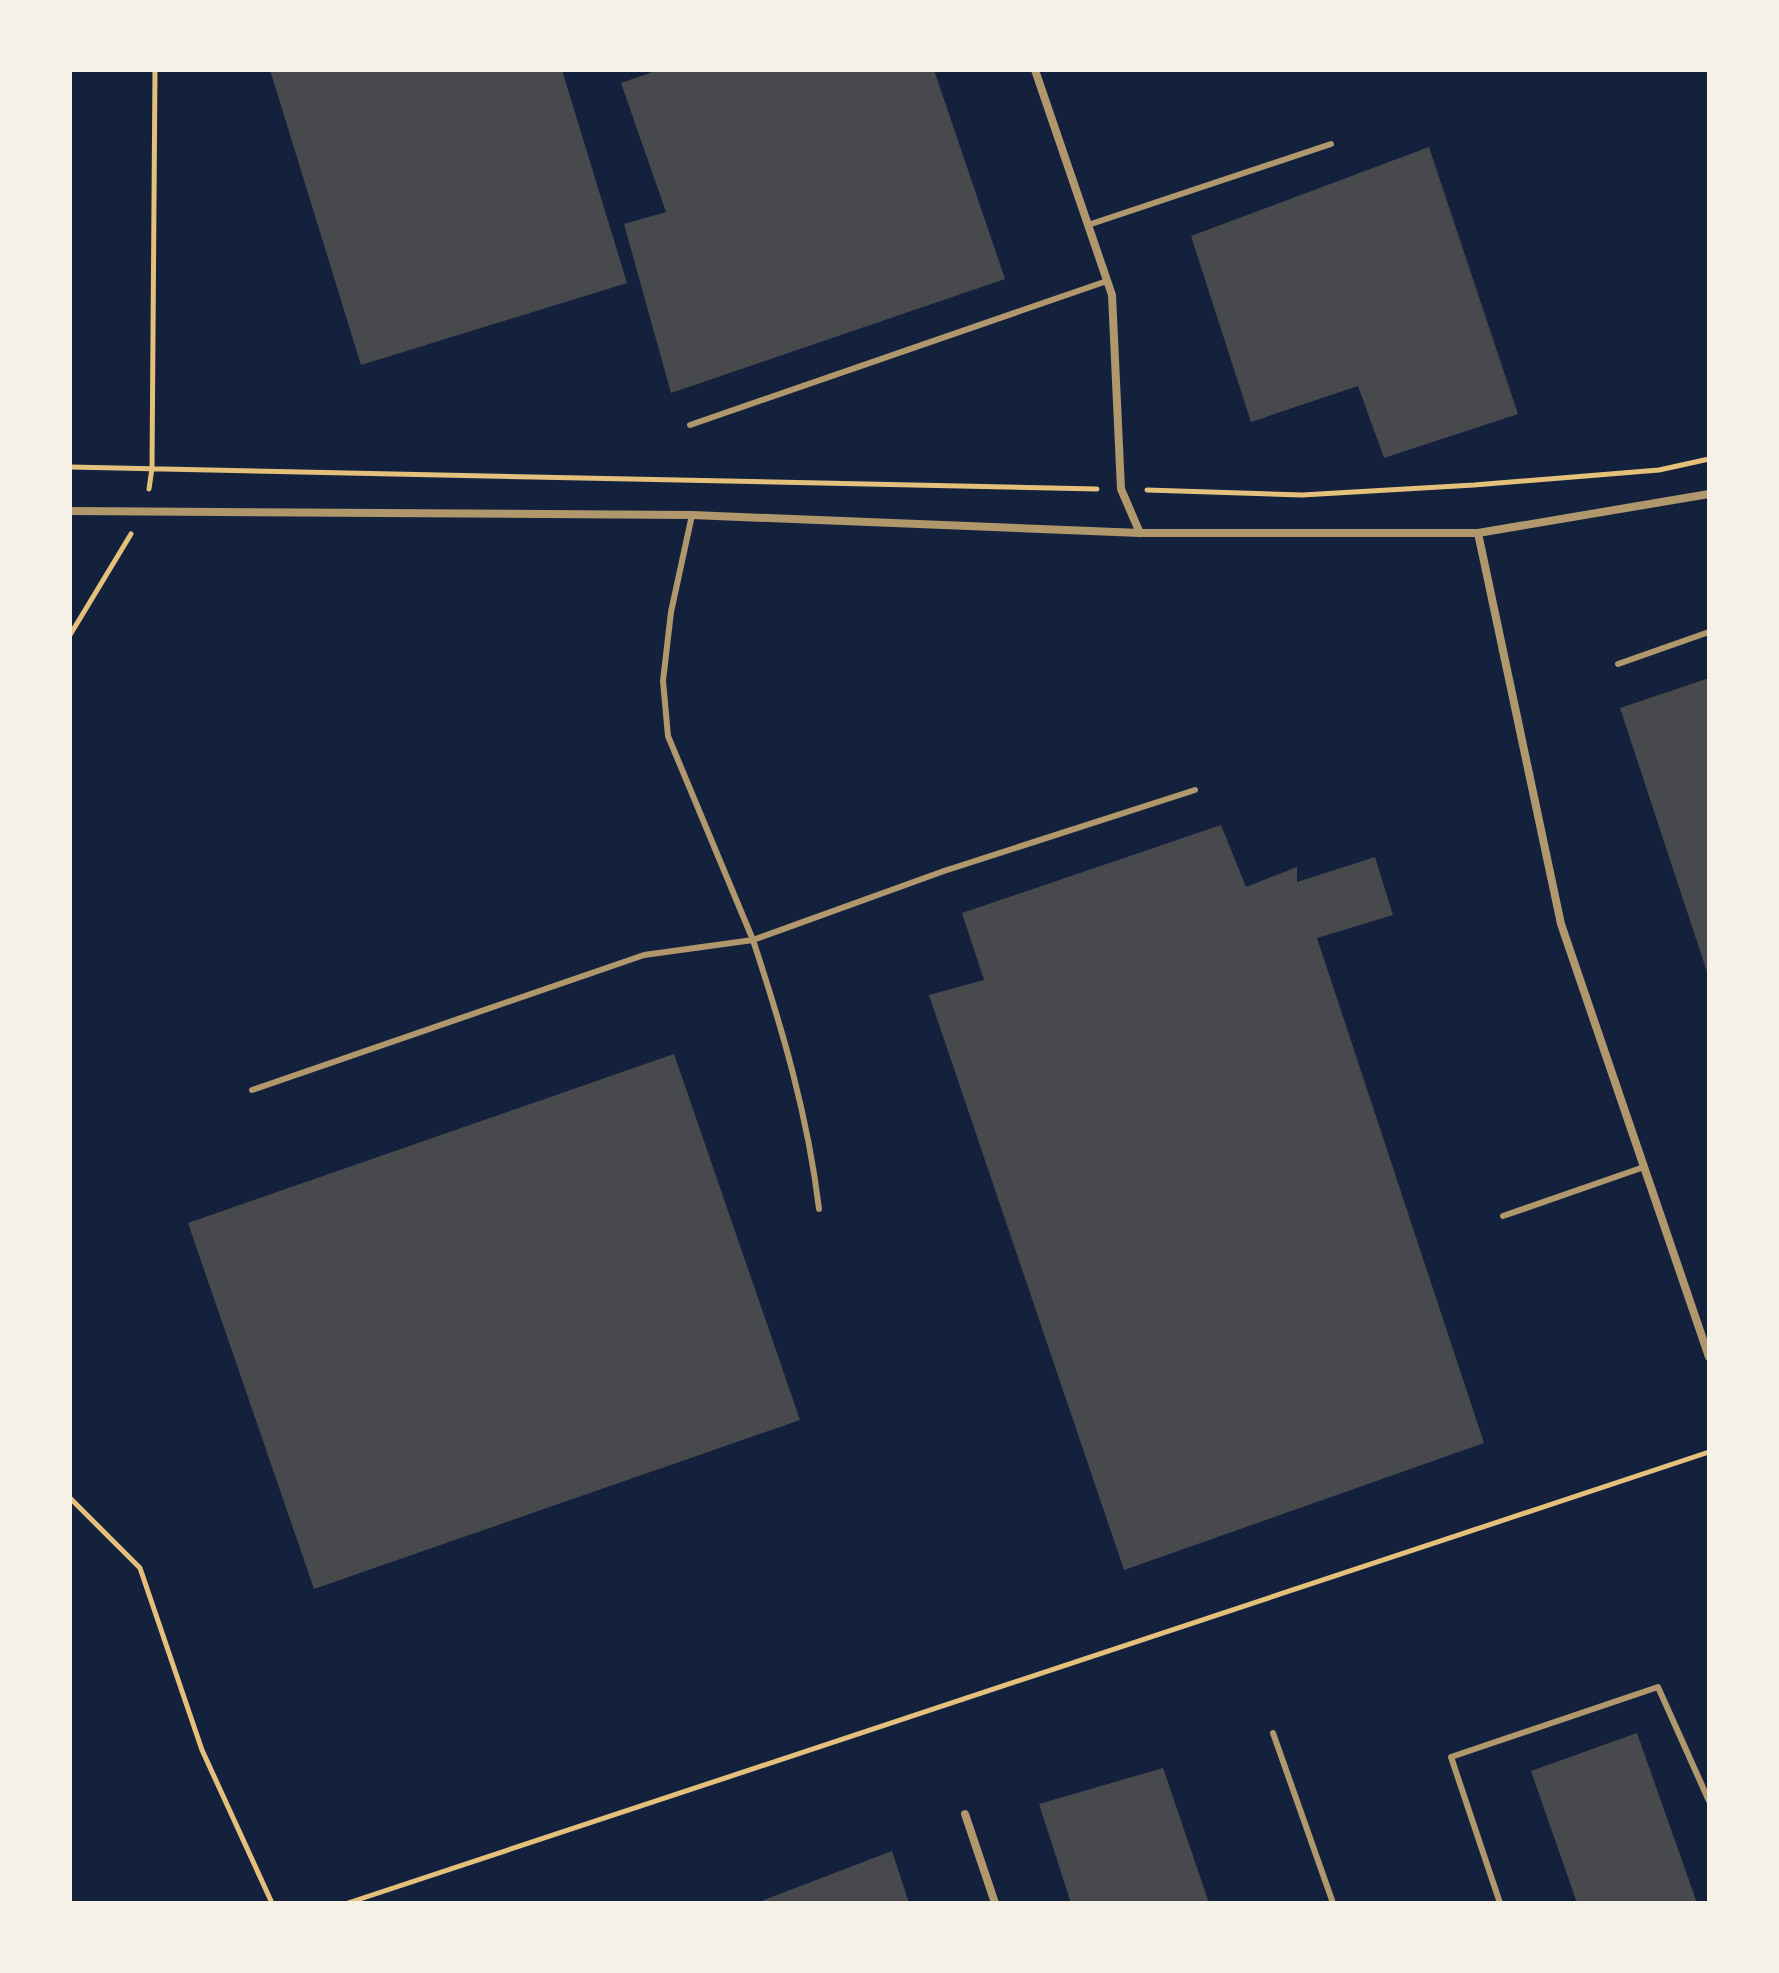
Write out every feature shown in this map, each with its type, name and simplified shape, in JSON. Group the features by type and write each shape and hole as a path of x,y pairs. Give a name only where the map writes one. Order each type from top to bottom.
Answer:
{"street":[{"path":"1035,70 1112,295 1121,489 1140,533"},
{"path":"70,511 692,515 1140,533 1478,533 1709,494"},
{"path":"1478,533 1561,924 1709,1357"},
{"path":"965,1814 995,1903"}],"lane":[{"path":"1088,225 1331,144"},
{"path":"690,425 1107,281"},
{"path":"692,515 671,612 663,681 668,736 753,940 776,1012 797,1088 814,1167 819,1209"},
{"path":"1618,664 1709,632"},
{"path":"252,1090 644,955 753,940 944,871 1195,790"},
{"path":"1503,1216 1644,1167"},
{"path":"1500,1903 1451,1757 1658,1687 1709,1801"},
{"path":"1273,1733 1333,1903"}],"path":[{"path":"70,635 146,511 152,468 155,70"},
{"path":"70,467 1302,495 1646,471 1709,459"},
{"path":"348,1903 1709,1452"},
{"path":"70,1498 140,1568 202,1750 272,1903"}],"building":[{"path":"270,70 562,70 627,283 361,365"},
{"path":"658,70 934,70 1005,279 671,393 624,224 666,212 621,83"},
{"path":"1429,147 1518,414 1384,458 1358,386 1251,422 1191,236"},
{"path":"1709,678 1709,975 1708,975 1620,708"},
{"path":"1221,825 1246,887 1297,867 1297,882 1375,857 1393,915 1317,938 1484,1443 1124,1570 929,995 984,980 962,913"},
{"path":"674,1054 800,1420 314,1589 188,1223"},
{"path":"1637,1733 1697,1903 1577,1903 1531,1771"},
{"path":"1163,1768 1209,1903 1071,1903 1039,1804"},
{"path":"892,1851 909,1903 756,1903"}]}
